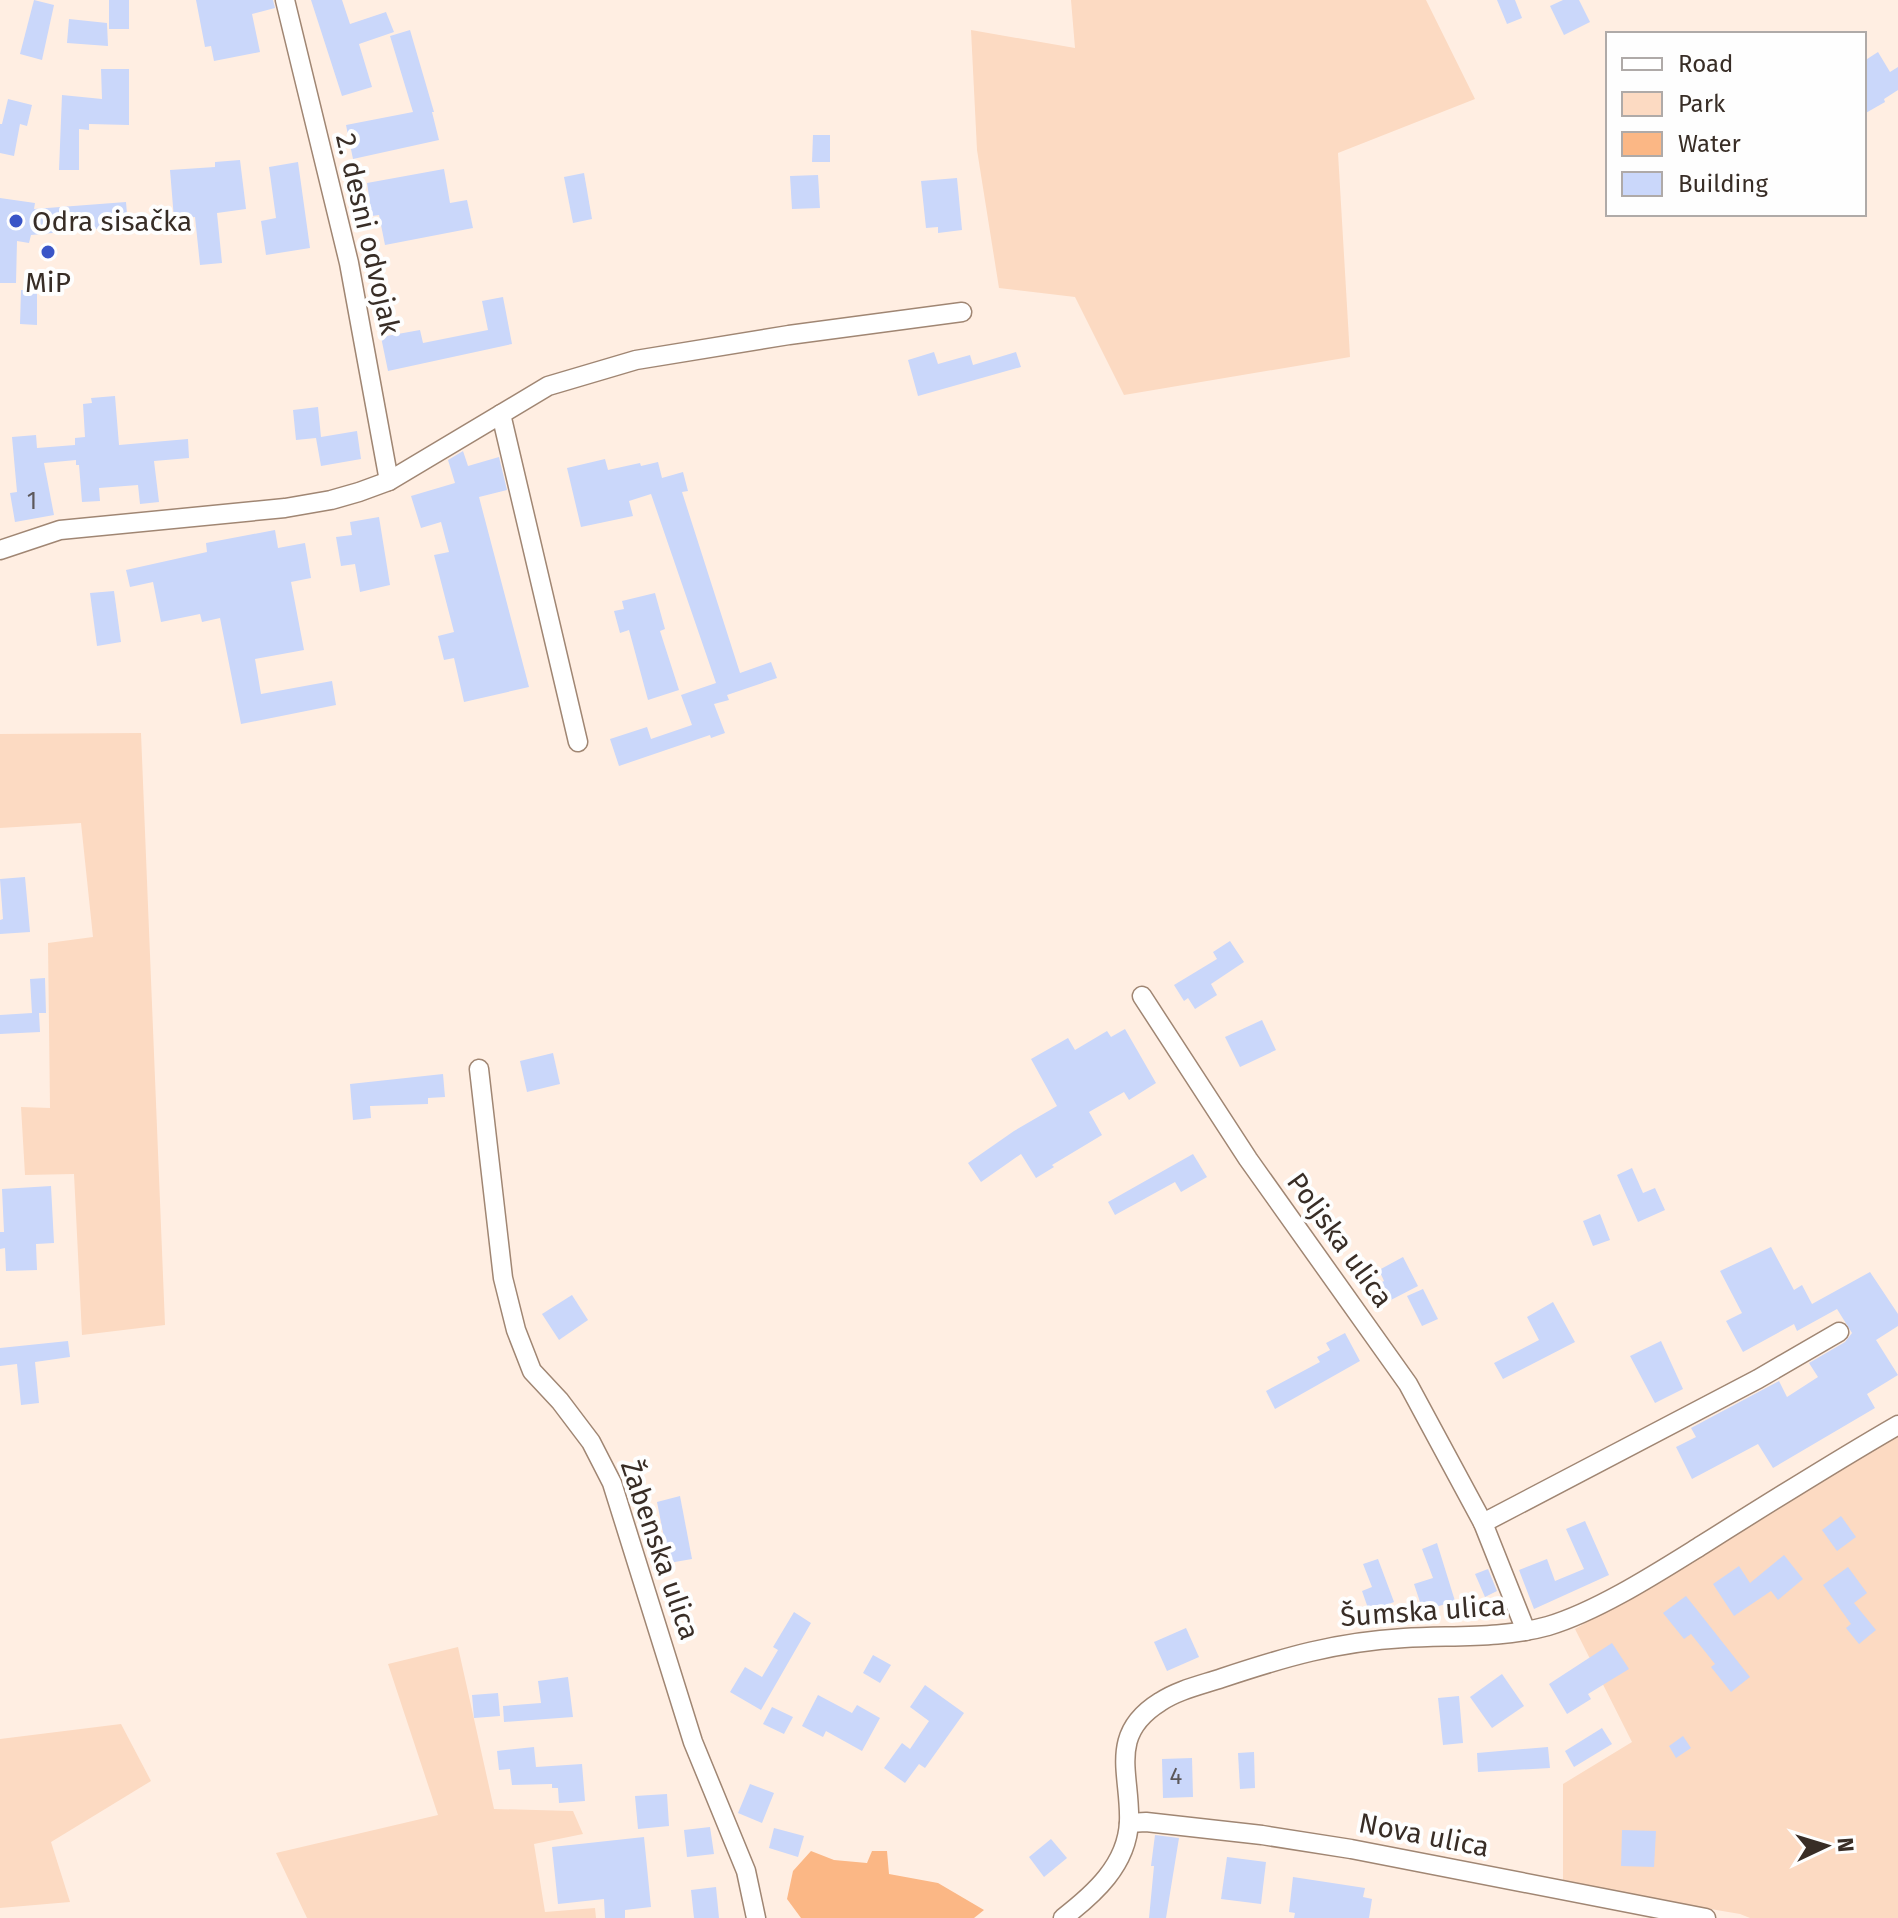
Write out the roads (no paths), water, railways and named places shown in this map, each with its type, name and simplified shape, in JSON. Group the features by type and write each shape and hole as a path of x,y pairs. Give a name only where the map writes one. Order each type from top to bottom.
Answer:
{"street":[{"name":"2. desni odvojak","path":"285,0 349,263 389,481"},
{"path":"0,550 60,530 285,508 331,500 389,481 548,386 636,360 962,312"},
{"path":"501,414 578,742"},
{"name":"Poljska ulica","path":"1142,996 1248,1159 1408,1384 1483,1523 1526,1631"},
{"name":"Žabenska ulica","path":"479,1069 503,1278 516,1330 532,1371 591,1442 612,1483 693,1742 746,1871 756,1918"},
{"path":"1483,1523 1758,1379 1839,1332"},
{"name":"Šumska ulica","path":"1063,1918 1089,1898 1108,1877 1121,1854 1129,1823 1123,1766 1125,1751 1141,1718 1162,1700 1297,1653 1329,1646 1526,1631 1566,1620 1647,1578 1898,1425"},
{"name":"Nova ulica","path":"1129,1823 1146,1822 1262,1835 1351,1849 1706,1918"}],"water":[{"path":"811,1851 834,1860 867,1863 872,1851 887,1851 889,1874 938,1883 984,1910 974,1918 801,1918 787,1899 793,1871"}],"place":[{"name":"Odra sisačka","path":"16,221"},
{"name":"MiP","path":"48,252"}]}
